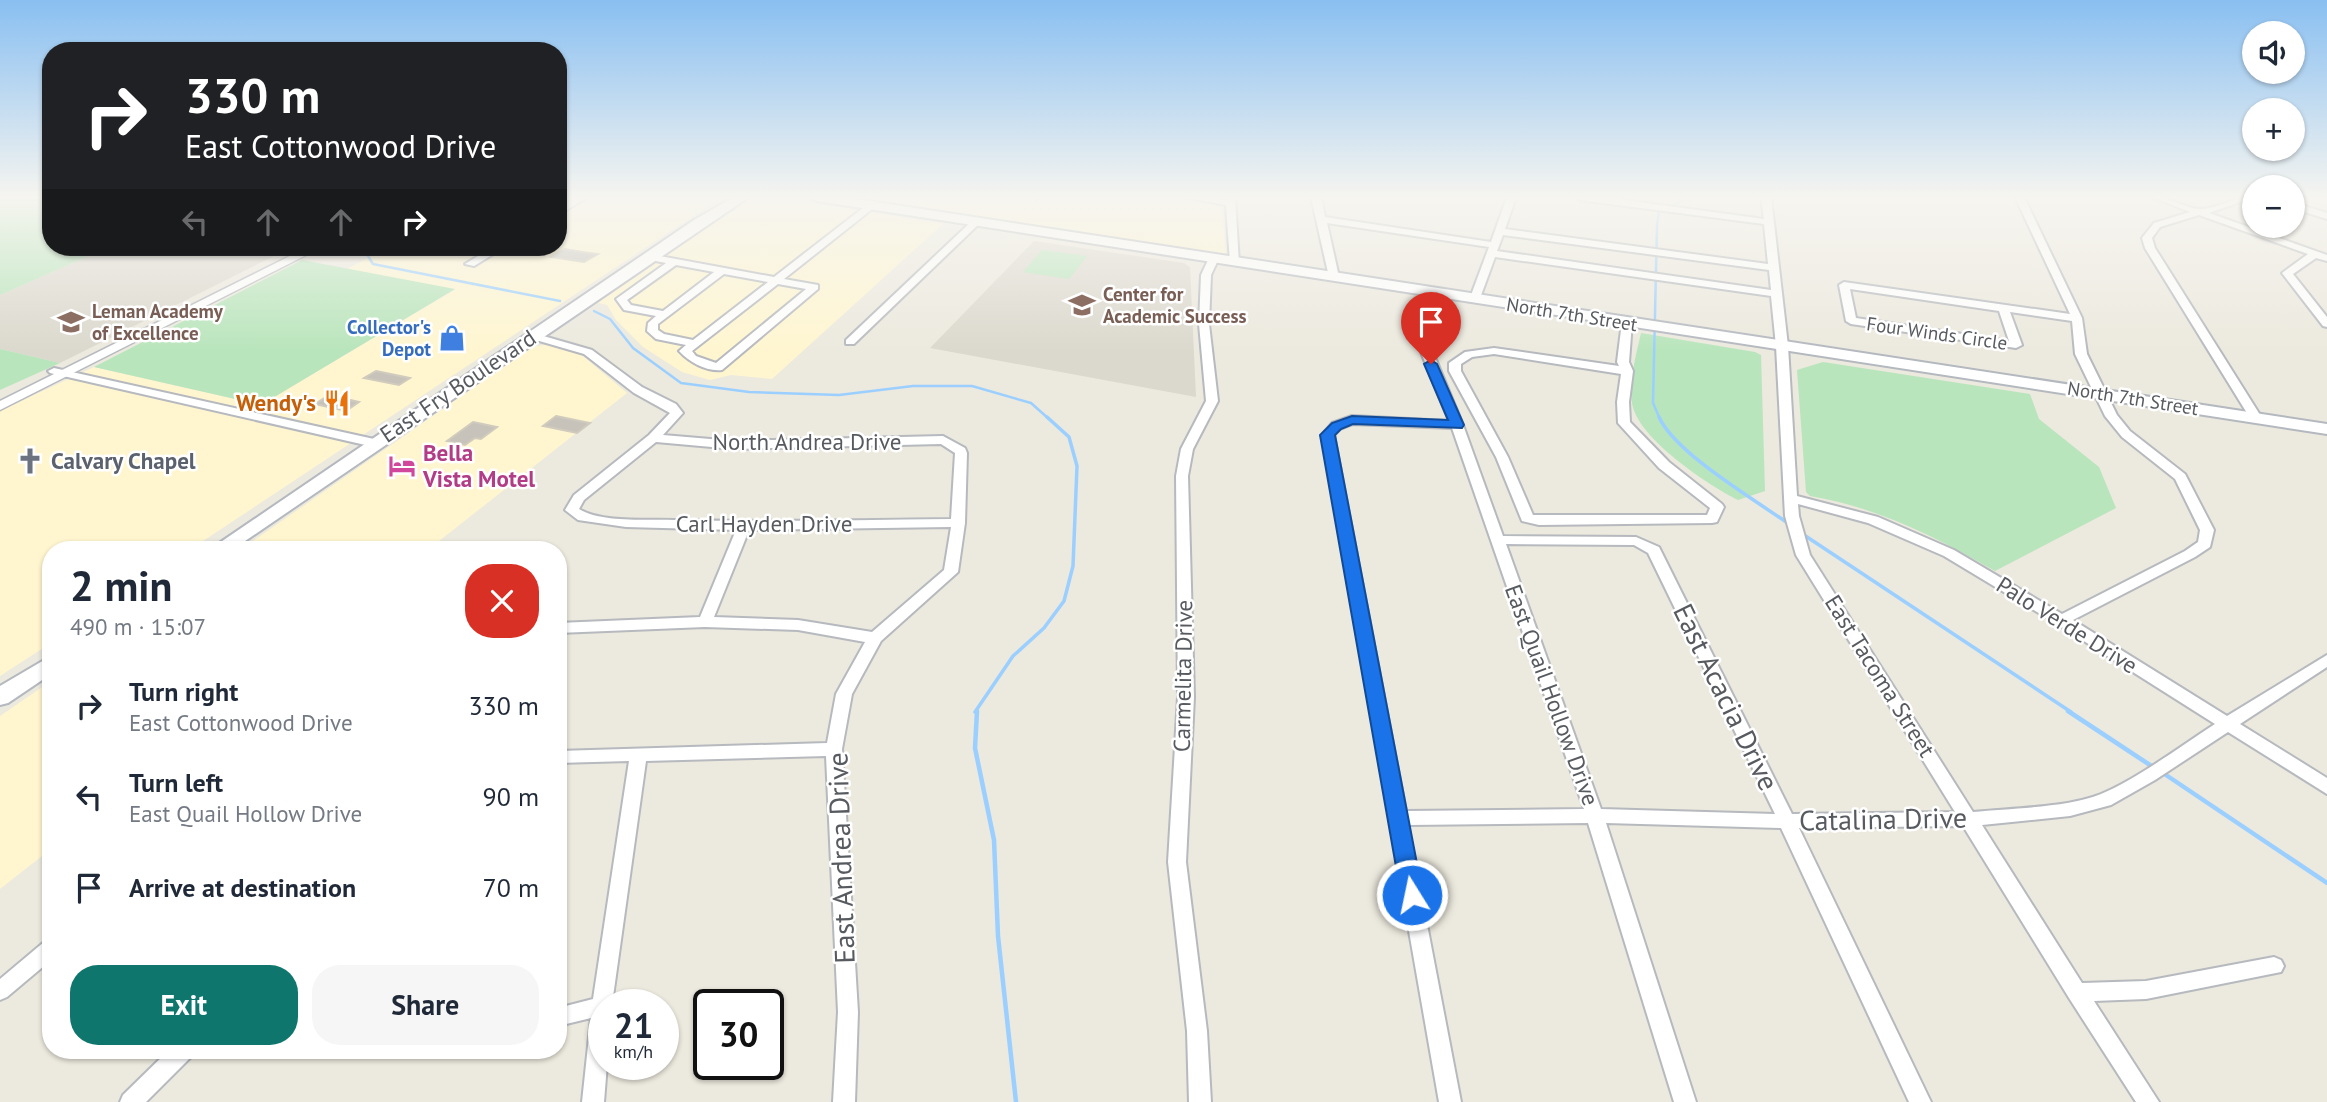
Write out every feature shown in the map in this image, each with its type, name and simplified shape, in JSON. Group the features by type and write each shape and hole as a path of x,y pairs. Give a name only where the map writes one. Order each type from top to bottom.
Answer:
{"main road":[{"name":"East Fry Boulevard","path":"231,541 662,248"},
{"name":"North 7th Street","path":"1151,248 2327,429"},
{"path":"0,697 42,669"}],"street":[{"path":"649,257 775,281 814,287 718,368 692,358 685,351 695,344 775,281 816,248"},
{"path":"850,342 948,248"},
{"path":"1234,248 1235,262"},
{"path":"1328,248 1334,277"},
{"path":"1489,248 1776,294"},
{"path":"1628,248 1773,268"},
{"name":"East Tacoma Street","path":"1771,248 1782,346 1791,498 1795,534 1803,555 1971,819 2076,992 2148,1102"},
{"path":"2044,248 2077,318 2081,354 2111,416 2126,434 2180,477 2207,530 2205,544 2062,620"},
{"path":"2150,248 2256,418"},
{"path":"2299,248 2327,258"},
{"path":"1475,298 1492,249"},
{"path":"2315,254 2287,273 2327,324"},
{"path":"0,406 282,256"},
{"path":"0,397 61,372 298,256"},
{"path":"470,264 484,256"},
{"name":"Carmelita Drive","path":"1200,1102 1197,1031 1177,862 1186,698 1182,476 1187,449 1212,401 1204,324 1206,275 1214,258"},
{"path":"664,314 628,308 621,299 674,262"},
{"path":"695,344 660,337 652,331 653,323 722,271"},
{"name":"Four Winds Circle","path":"2003,308 2016,345 1851,321 1844,285 2077,318"},
{"name":"East Quail Hollow Drive","path":"1433,292 1422,325 1424,345 1457,425 1595,816 1685,1102"},
{"path":"1627,322 1623,362 1627,371 1623,402 1624,424 1664,465 1717,507 1713,519 1539,521 1527,518 1502,457 1455,371 1455,363 1469,354 1494,351 1627,371"},
{"path":"533,336 589,352 638,390 673,407 677,413 653,438"},
{"path":"61,372 374,443"},
{"path":"1437,381 1461,381"},
{"path":"1450,1102 1328,435 1336,426 1352,420 1457,425"},
{"name":"North Andrea Drive","path":"653,438 734,445 943,440 959,448"},
{"name":"Carl Hayden Drive","path":"653,438 579,498 572,510 583,517 626,523 744,526 958,523"},
{"name":"East Andrea Drive","path":"844,1102 848,1012 834,749 844,694 875,638 951,572 958,523 959,448"},
{"name":"Palo Verde Drive","path":"1791,498 1873,520 1949,553 2062,620 2327,788"},
{"path":"705,622 744,526"},
{"name":"East Acacia Drive","path":"1497,540 1636,541 1654,550 1787,821 1920,1102"},
{"path":"567,628 705,622 799,625 875,638"},
{"name":"Catalina Drive","path":"1398,818 1595,816 1787,821 1971,819 2070,809 2105,800 2149,775 2327,660"},
{"path":"567,757 834,749"},
{"path":"604,989 638,755"},
{"path":"0,991 42,956"},
{"path":"2076,992 2146,990 2274,966"},
{"path":"567,1015 588,1010"},
{"path":"131,1102 175,1059"},
{"path":"593,1102 595,1080"}],"shaded area":[{"path":"567,248 644,248 203,541 42,541 42,649 0,676 0,411 94,367 261,405 454,290 347,269 371,256 567,256"},
{"path":"676,248 916,248 772,379 731,375 710,380 682,372 643,347 616,320 607,305 598,303"},
{"name":"Center for Academic Success","path":"1027,248 1085,248 1184,263 1190,267 1196,397 930,348"},
{"path":"1189,248 1226,248 1226,254"},
{"name":"Leman Academy of Excellence","path":"89,256 274,256 60,363 0,349 0,295"},
{"path":"550,344 578,352 627,393 439,541 253,541 532,347"},
{"path":"42,687 42,856 0,889 0,716"}],"green space":[{"path":"0,248 42,248 42,256 89,256 0,295"},
{"path":"1042,250 1087,256 1069,279 1023,272"},
{"path":"302,260 455,289 261,405 94,367"},
{"path":"1641,333 1761,355 1765,491 1738,500 1693,472 1646,431 1637,417 1631,394 1633,368"},
{"path":"0,349 60,363 0,390"},
{"path":"1823,362 2030,394 2039,419 2099,467 2116,508 1995,571 1906,525 1859,508 1810,496 1806,492 1797,370"}],"building":[{"path":"567,249 598,254 584,262 551,257 567,256"},
{"path":"376,371 410,378 399,385 364,378"},
{"name":"Wendy's","path":"329,395 359,402 346,411 315,404"},
{"path":"556,416 590,423 577,433 543,426"},
{"path":"473,422 497,427 481,439 475,438 465,445 447,441"}],"waterway":[{"path":"1656,248 1653,403 1659,418"},
{"path":"368,256 373,264 560,301"},
{"path":"594,311 610,319 633,348 681,383 749,392 839,395 913,386 972,386 1031,403 1049,419"},
{"path":"975,712 1013,656 1044,628 1064,601 1073,566 1077,466 1069,437 1047,417"},
{"path":"1659,418 1681,446 1698,460 1789,524"},
{"path":"1801,533 2071,712"},
{"path":"977,711 975,748 994,840 998,936 1016,1102"},
{"path":"2068,711 2153,767"},
{"path":"2163,773 2327,883"}],"place":[{"name":"Center for Academic Success","path":"1082,305"},
{"name":"Leman Academy of Excellence","path":"71,322"},
{"name":"Collector's Depot","path":"452,338"},
{"name":"Wendy's","path":"337,403"},
{"name":"Calvary Chapel","path":"30,461"},
{"name":"Bella Vista Motel","path":"402,466"}],"route":[{"path":"1412,895 1328,435 1336,426 1352,420 1457,425 1431,364"}]}
